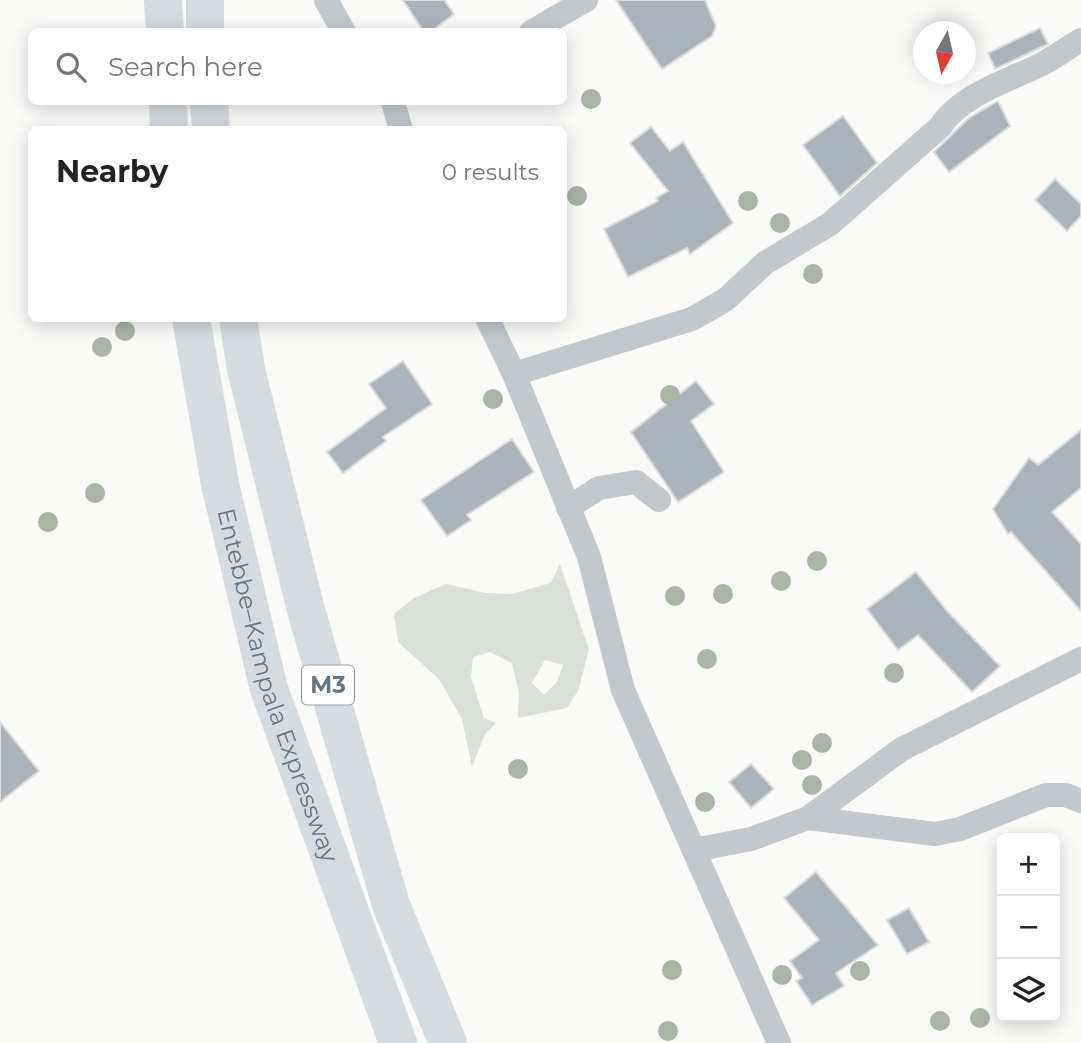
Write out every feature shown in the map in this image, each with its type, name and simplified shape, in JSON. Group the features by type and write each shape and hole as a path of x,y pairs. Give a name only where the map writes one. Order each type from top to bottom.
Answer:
{"highway":[{"path":"163,0 165,28"},
{"path":"205,0 205,28"},
{"path":"168,105 169,126"},
{"path":"209,105 211,126"},
{"name":"Entebbe–Kampala Expressway","path":"192,322 219,484 269,689 398,1043"},
{"name":"Entebbe–Kampala Expressway","path":"239,322 246,369 310,624 391,905 448,1043"}],"street":[{"path":"326,0 342,28"},
{"path":"538,28 586,0"},
{"path":"514,374 692,320 725,300 765,263 830,224 931,135 946,118 995,85 1041,65 1081,40"},
{"path":"394,105 400,126"},
{"path":"489,322 514,374 589,557 623,690 779,1043"},
{"path":"568,508 599,488 636,482 659,500"},
{"path":"694,850 751,839 808,818 902,749 1081,659"},
{"path":"808,818 935,834 960,829 1046,795 1066,795 1081,801"}],"shaded area":[{"path":"560,564 589,650 578,691 567,708 518,718 519,693 512,663 490,652 473,657 471,677 484,718 496,723 485,734 472,767 462,719 439,679 398,642 394,614 414,598 446,584 486,593 511,594 551,583","holes":["545,660 563,665 557,682 544,695 532,683"]}],"building":[{"path":"403,0 444,0 454,14 435,28 421,28"},
{"path":"616,0 705,0 716,26 712,36 662,69"},
{"path":"1040,28 1048,44 995,69 988,53"},
{"path":"998,101 1010,126 949,172 934,152 969,118"},
{"path":"843,116 877,163 840,196 803,145"},
{"path":"651,127 670,151 683,142 733,223 690,254 687,248 628,277 604,229 658,201 656,198 668,191 630,143"},
{"path":"1055,179 1081,204 1081,216 1067,231 1035,200"},
{"path":"403,361 432,404 383,437 386,441 343,473 327,452 386,408 369,384"},
{"path":"696,381 714,404 691,421 724,472 678,502 631,432"},
{"path":"1081,430 1081,488 1052,512 1081,544 1081,611 1011,532 1008,534 993,509 1029,458 1038,465"},
{"path":"512,439 534,472 467,515 471,520 447,536 421,500"},
{"path":"916,572 947,611 1000,666 972,692 918,635 898,650 867,609"},
{"path":"0,722 39,771 0,802"},
{"path":"751,764 774,789 751,808 729,782"},
{"path":"816,872 878,945 836,973 844,986 812,1005 796,981 802,978 790,961 819,940 784,898"},
{"path":"909,908 929,942 907,954 887,920"}]}
